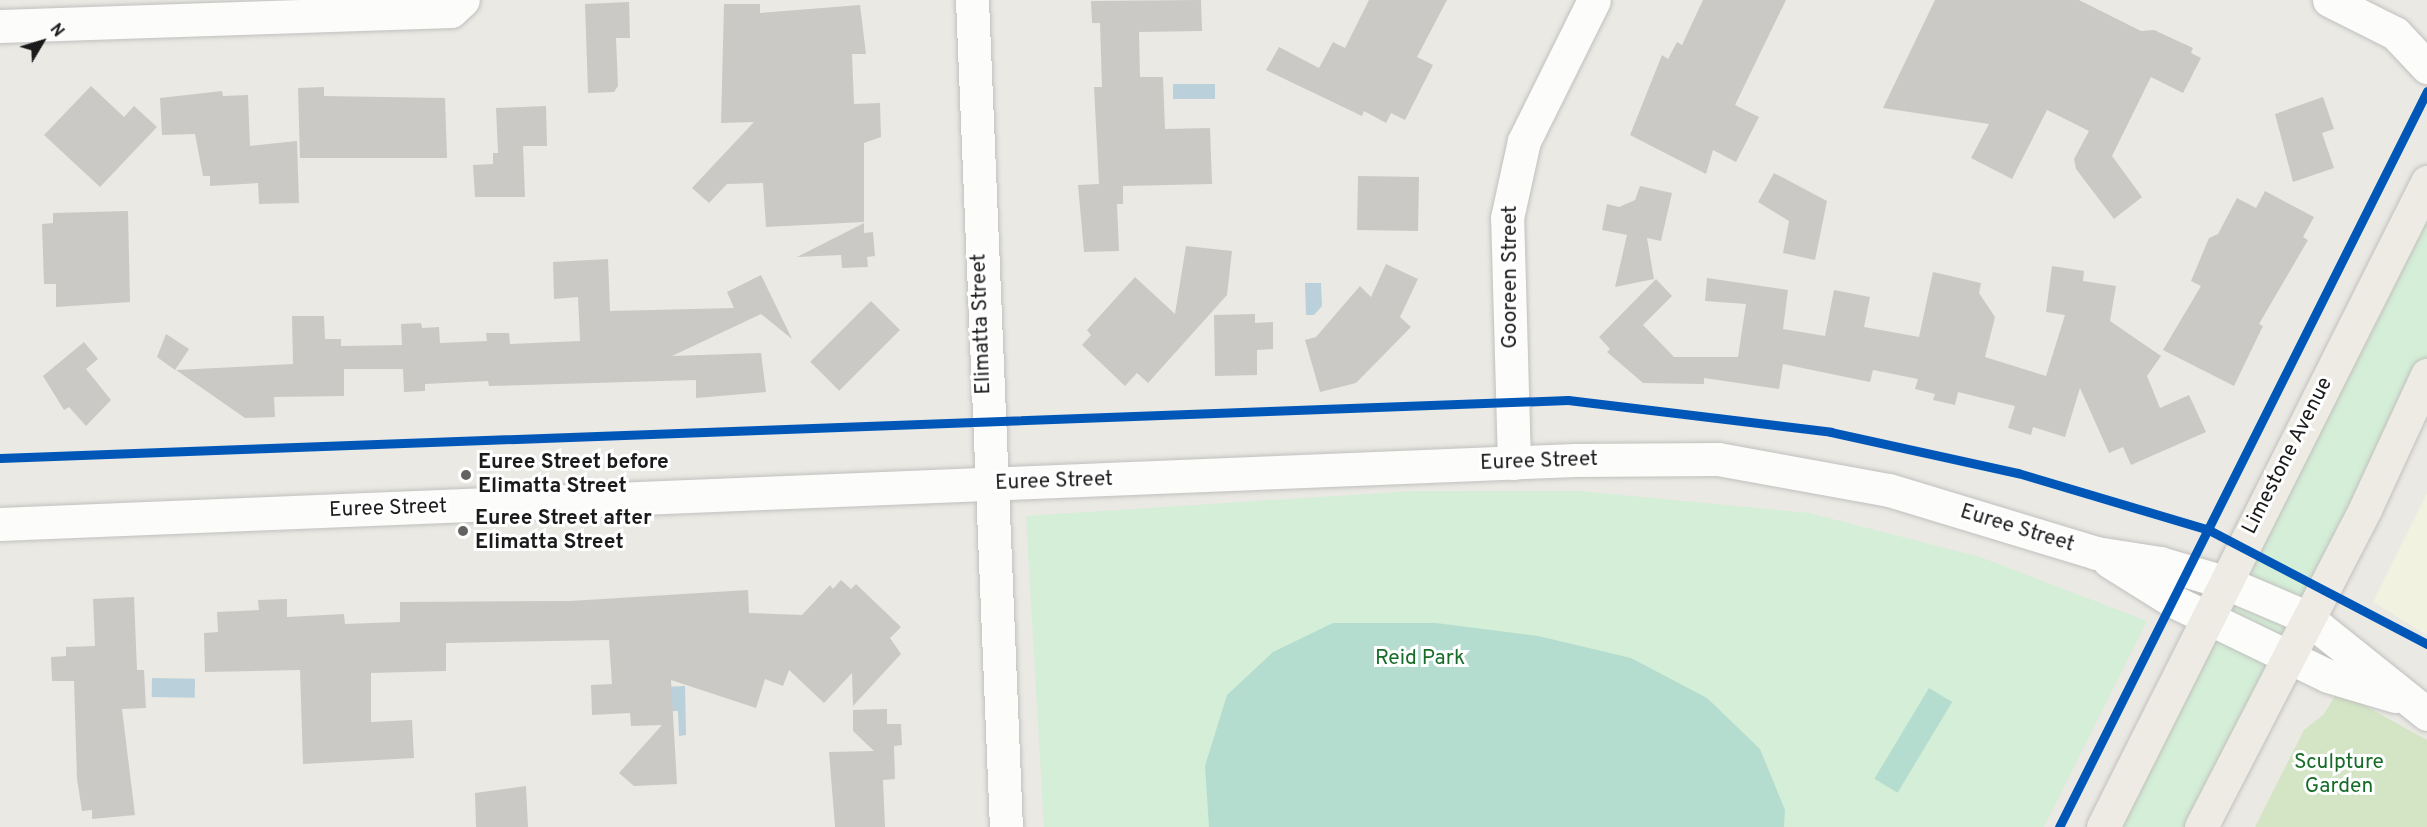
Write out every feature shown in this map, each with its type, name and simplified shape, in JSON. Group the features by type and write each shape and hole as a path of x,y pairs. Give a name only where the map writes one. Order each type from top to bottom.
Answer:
{"main road":[{"name":"Limestone Avenue","path":"2103,827 2224,582 2427,182"},
{"path":"2201,827 2306,617 2365,509 2427,375"}],"street":[{"path":"0,26 452,11 463,0"},
{"name":"Elimatta Street","path":"972,0 988,484 1005,827"},
{"name":"Gooreen Street","path":"1514,463 1507,241 1514,180 1524,141 1594,0"},
{"path":"2329,0 2411,34 2427,67"},
{"name":"Euree Street","path":"0,524 1514,463 1718,459 1889,490 2096,553 2160,563 2224,582 2306,617 2415,706"},
{"name":"Euree Street","path":"2096,553 2207,616 2286,656 2328,676 2415,706"}],"shaded area":[{"path":"2427,493 2427,635 2373,602"}],"green space":[{"path":"2427,214 2427,365 2188,827 2119,827"},
{"name":"Reid Park","path":"1412,491 1579,491 1809,513 1980,557 2147,621 2044,827 1044,827 1026,516"},
{"path":"1333,623 1436,623 1538,636 1631,658 1707,698 1760,749 1785,810 1784,827 1209,827 1205,766 1227,695 1273,652"},
{"path":"1929,688 1952,702 1898,793 1874,779"},
{"name":"Sculpture Garden","path":"2338,691 2427,740 2427,827 2255,827 2304,730 2324,714"}],"water":[{"path":"1173,84 1215,84 1215,99 1173,99"},
{"path":"1305,283 1321,283 1322,306 1314,315 1306,315"},
{"path":"152,678 195,679 195,698 152,697"},
{"path":"685,686 686,735 679,736 678,711 665,711 663,687"}],"building":[{"path":"1201,0 1202,31 1139,32 1140,77 1163,77 1165,129 1210,128 1212,184 1123,186 1123,204 1117,204 1119,251 1084,252 1078,185 1099,184 1094,87 1102,87 1100,23 1092,23 1091,1"},
{"path":"1369,0 1447,0 1417,57 1433,65 1405,120 1391,113 1386,123 1364,111 1362,116 1266,70 1279,47 1319,68 1333,42 1345,48"},
{"path":"1703,0 1786,0 1735,105 1759,117 1736,162 1713,150 1706,174 1630,135 1662,55 1668,59 1677,42 1682,45"},
{"path":"1935,0 2079,0 2141,31 2154,30 2193,48 2191,53 2201,58 2183,93 2151,77 2112,156 2142,197 2114,219 2076,169 2074,159 2089,131 2047,110 2012,179 1971,158 1989,124 1883,108"},
{"path":"629,2 630,38 616,38 618,86 614,92 588,93 585,4"},
{"path":"724,4 760,4 760,13 860,5 866,54 852,54 854,104 880,103 881,137 864,143 864,222 766,227 763,183 727,184 709,203 692,188 754,122 721,123"},
{"path":"91,86 124,117 134,106 157,127 100,187 44,135"},
{"path":"324,87 324,96 445,98 447,158 300,158 298,88"},
{"path":"222,91 223,96 248,95 250,146 297,141 299,203 259,204 258,183 210,186 210,176 203,176 195,134 162,135 160,98"},
{"path":"2323,97 2334,129 2322,133 2334,168 2293,182 2275,114"},
{"path":"546,106 547,146 523,146 525,197 475,197 473,165 493,164 493,153 498,153 496,108"},
{"path":"1774,173 1827,201 1815,260 1783,253 1789,221 1758,202"},
{"path":"1358,176 1419,177 1418,231 1357,230"},
{"path":"1640,186 1672,193 1661,241 1647,238 1654,279 1615,287 1627,235 1602,230 1607,204 1619,207 1635,200"},
{"path":"2265,191 2314,217 2303,237 2308,240 2259,324 2263,326 2234,386 2163,350 2201,286 2191,281 2209,238 2218,234 2237,198 2256,208"},
{"path":"128,211 130,302 56,307 56,284 44,284 42,224 53,223 53,213"},
{"path":"864,223 864,233 873,232 875,256 867,257 868,267 842,268 841,255 797,257"},
{"path":"1186,246 1232,251 1227,295 1148,383 1137,373 1125,386 1082,345 1091,335 1087,330 1135,277 1175,314"},
{"path":"608,259 610,311 734,308 727,292 761,275 792,339 761,314 672,356 761,353 766,392 696,398 696,380 489,386 488,381 425,384 425,391 404,392 403,369 344,369 344,396 274,397 275,417 245,418 176,370 293,364 292,316 324,316 325,339 341,339 341,346 402,345 401,324 421,323 422,328 439,327 440,343 487,341 486,333 509,333 510,344 580,341 578,297 554,299 553,262"},
{"path":"1386,264 1418,279 1400,317 1411,327 1356,383 1320,392 1305,340 1316,337 1360,286 1371,297"},
{"path":"2052,266 2084,271 2083,281 2116,286 2110,321 2161,356 2147,376 2160,408 2189,395 2206,432 2131,465 2123,447 2109,453 2080,388 2065,437 2033,427 2031,435 2008,428 2015,406 1958,392 1955,405 1933,400 1935,394 1915,389 1918,379 1873,370 1870,382 1783,364 1779,389 1704,378 1704,384 1643,383 1607,352 1610,349 1599,337 1656,279 1672,296 1643,325 1674,357 1738,357 1746,304 1705,301 1707,278 1788,290 1783,329 1825,336 1834,290 1870,297 1864,327 1919,337 1933,272 1981,283 1979,293 1995,317 1985,357 2046,376 2065,315 2046,312"},
{"path":"871,301 900,330 839,391 810,362"},
{"path":"1255,314 1255,323 1273,322 1273,349 1257,350 1257,375 1215,376 1214,315"},
{"path":"166,334 189,349 175,370 157,357"},
{"path":"84,342 98,359 86,369 111,400 86,426 69,407 64,410 43,376"},
{"path":"841,580 851,589 856,584 901,627 890,638 901,654 853,706 852,673 824,703 789,670 783,686 765,679 756,708 671,680 677,784 634,786 619,773 662,725 631,726 630,713 592,715 591,685 612,684 609,640 446,643 446,671 371,673 371,722 412,720 414,758 303,764 300,670 205,672 204,633 218,632 217,612 259,610 258,600 287,599 287,617 344,614 345,624 400,622 400,602 570,601 748,590 749,613 802,615 830,585 833,589"},
{"path":"134,597 137,670 144,670 146,708 122,709 135,815 92,819 92,810 82,811 77,779 74,681 52,681 51,657 66,656 66,647 95,646 93,599"},
{"path":"887,709 887,724 901,724 902,745 894,746 895,779 883,780 885,827 835,827 829,752 874,751 853,731 853,710"},
{"path":"526,786 528,827 476,827 475,793"}],"cycle path":[{"path":"2059,827 2427,91"},
{"path":"0,458 1568,400 1831,432 2018,473 2209,530 2427,644"}],"place":[{"name":"Euree Street before Elimatta Street","path":"466,475"},
{"name":"Euree Street after Elimatta Street","path":"463,531"}]}
